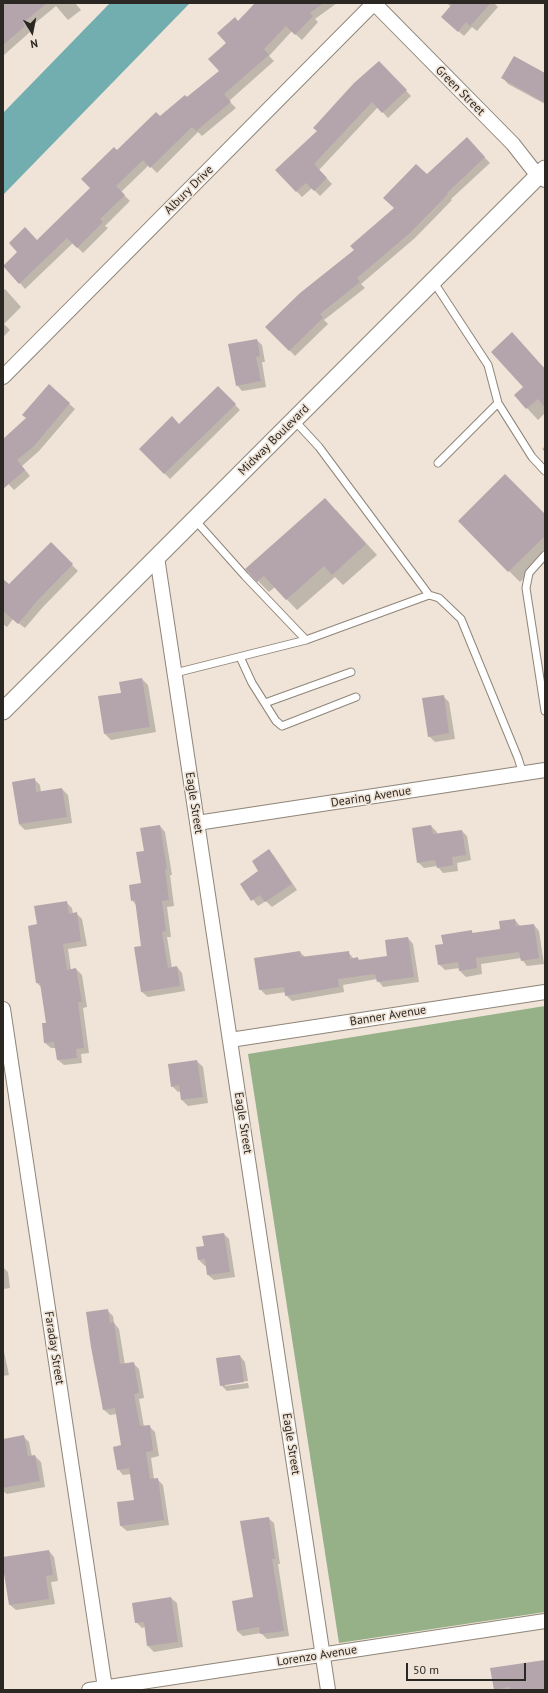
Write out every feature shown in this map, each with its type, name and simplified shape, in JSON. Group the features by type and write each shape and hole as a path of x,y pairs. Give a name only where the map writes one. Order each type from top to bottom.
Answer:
{"street":[{"name":"Green Street","path":"374,3 543,175"},
{"name":"Albury Drive","path":"3,377 374,3"},
{"name":"Midway Boulevard","path":"3,711 433,281 543,175"},
{"name":"Eagle Street","path":"157,557 328,1690"},
{"name":"Dearing Avenue","path":"197,823 545,770"},
{"name":"Banner Avenue","path":"230,1040 545,992"},
{"name":"Faraday Street","path":"3,1009 9,1088 105,1688"},
{"name":"Lorenzo Avenue","path":"89,1690 545,1621"}],"lane":[{"path":"433,281 488,365 498,403 532,457 545,471"},
{"path":"438,463 498,403"},
{"path":"294,420 319,447 429,595 439,598 461,619 518,758 523,774"},
{"path":"194,520 306,640"},
{"path":"545,555 529,573 526,588 545,711"},
{"path":"175,673 306,640 429,595"},
{"path":"240,657 252,683 276,721 282,726 356,697"},
{"path":"265,703 351,672"}],"green space":[{"path":"545,1006 545,1612 339,1643 248,1054"}],"water":[{"path":"110,3 190,3 3,195 3,113"}],"building":[{"path":"3,3 47,3 23,23 25,26 3,45"},
{"path":"255,3 324,3 310,13 313,16 295,35 286,26 264,49 269,55 224,94 231,102 196,131 192,127 150,168 143,160 116,186 125,195 100,219 103,222 77,248 67,238 19,284 3,266 17,252 9,243 25,227 37,240 90,188 81,179 114,147 117,150 156,112 160,116 185,95 187,97 219,71 208,59 226,43 217,33 235,17 238,21"},
{"path":"453,3 491,3 470,26 466,22 458,32 441,17"},
{"path":"514,56 545,73 545,103 501,78"},
{"path":"379,61 407,90 382,113 372,102 314,164 327,178 314,191 306,183 296,192 275,170 317,131 313,128 354,83"},
{"path":"467,137 485,157 447,193 448,194 410,233 357,278 360,282 320,314 323,318 289,351 265,327 300,293 354,250 350,246 394,208 383,198 416,164 427,174"},
{"path":"512,332 545,369 545,408 538,399 526,409 514,395 523,387 491,352"},
{"path":"257,339 260,356 256,357 261,381 236,386 228,344"},
{"path":"49,384 70,403 34,446 17,460 25,470 3,489 3,439 26,418 22,415"},
{"path":"218,386 236,404 164,474 139,449 172,416 179,424"},
{"path":"505,474 545,514 545,536 508,572 458,521"},
{"path":"325,498 366,544 332,575 324,566 286,600 264,576 257,582 245,569"},
{"path":"51,542 73,564 36,602 18,624 3,611 3,579 9,584"},
{"path":"142,678 150,727 104,734 98,696 121,693 119,682"},
{"path":"444,695 449,733 428,737 422,698"},
{"path":"35,778 36,792 62,788 67,817 19,824 12,782"},
{"path":"160,825 167,869 165,869 169,900 162,901 166,931 162,932 168,968 177,966 180,986 141,992 134,947 141,946 135,900 131,901 129,885 141,883 136,852 144,851 140,828"},
{"path":"431,825 433,834 462,830 466,855 452,857 453,865 437,868 435,860 417,863 412,828"},
{"path":"269,849 292,884 265,902 260,895 251,901 240,884 258,871 252,861"},
{"path":"67,901 69,914 77,912 81,941 63,944 67,970 76,968 82,1002 78,1002 84,1048 76,1049 77,1058 57,1060 54,1042 44,1043 42,1023 46,1023 40,983 36,983 28,926 37,924 34,906"},
{"path":"515,919 516,926 534,924 539,958 521,961 519,952 476,958 477,968 459,971 458,962 438,965 435,945 443,944 441,935 472,930 472,933 500,929 499,921"},
{"path":"408,937 414,977 377,982 375,974 338,979 339,987 285,996 284,987 259,990 254,958 300,951 301,957 349,951 350,959 358,957 358,960 387,956 385,940"},
{"path":"197,1060 203,1097 181,1100 179,1085 171,1087 168,1064"},
{"path":"224,1233 230,1272 207,1275 205,1259 198,1260 196,1247 204,1246 202,1236"},
{"path":"108,1309 110,1323 114,1322 120,1364 134,1362 139,1393 134,1394 140,1426 150,1425 153,1451 146,1452 150,1479 158,1478 164,1520 120,1526 117,1502 134,1500 129,1468 117,1470 113,1447 121,1445 115,1408 103,1410 86,1312"},
{"path":"240,1355 244,1382 220,1386 216,1358"},
{"path":"24,1435 28,1456 35,1455 40,1481 3,1488 3,1439"},
{"path":"269,1517 275,1559 272,1559 284,1631 260,1634 259,1627 237,1631 232,1601 253,1597 240,1521"},
{"path":"49,1550 53,1575 46,1576 49,1599 9,1605 3,1567 3,1557"},
{"path":"171,1597 178,1642 147,1646 144,1622 135,1623 132,1603"},
{"path":"545,1660 545,1690 511,1690 510,1687 494,1690 490,1668"}]}
